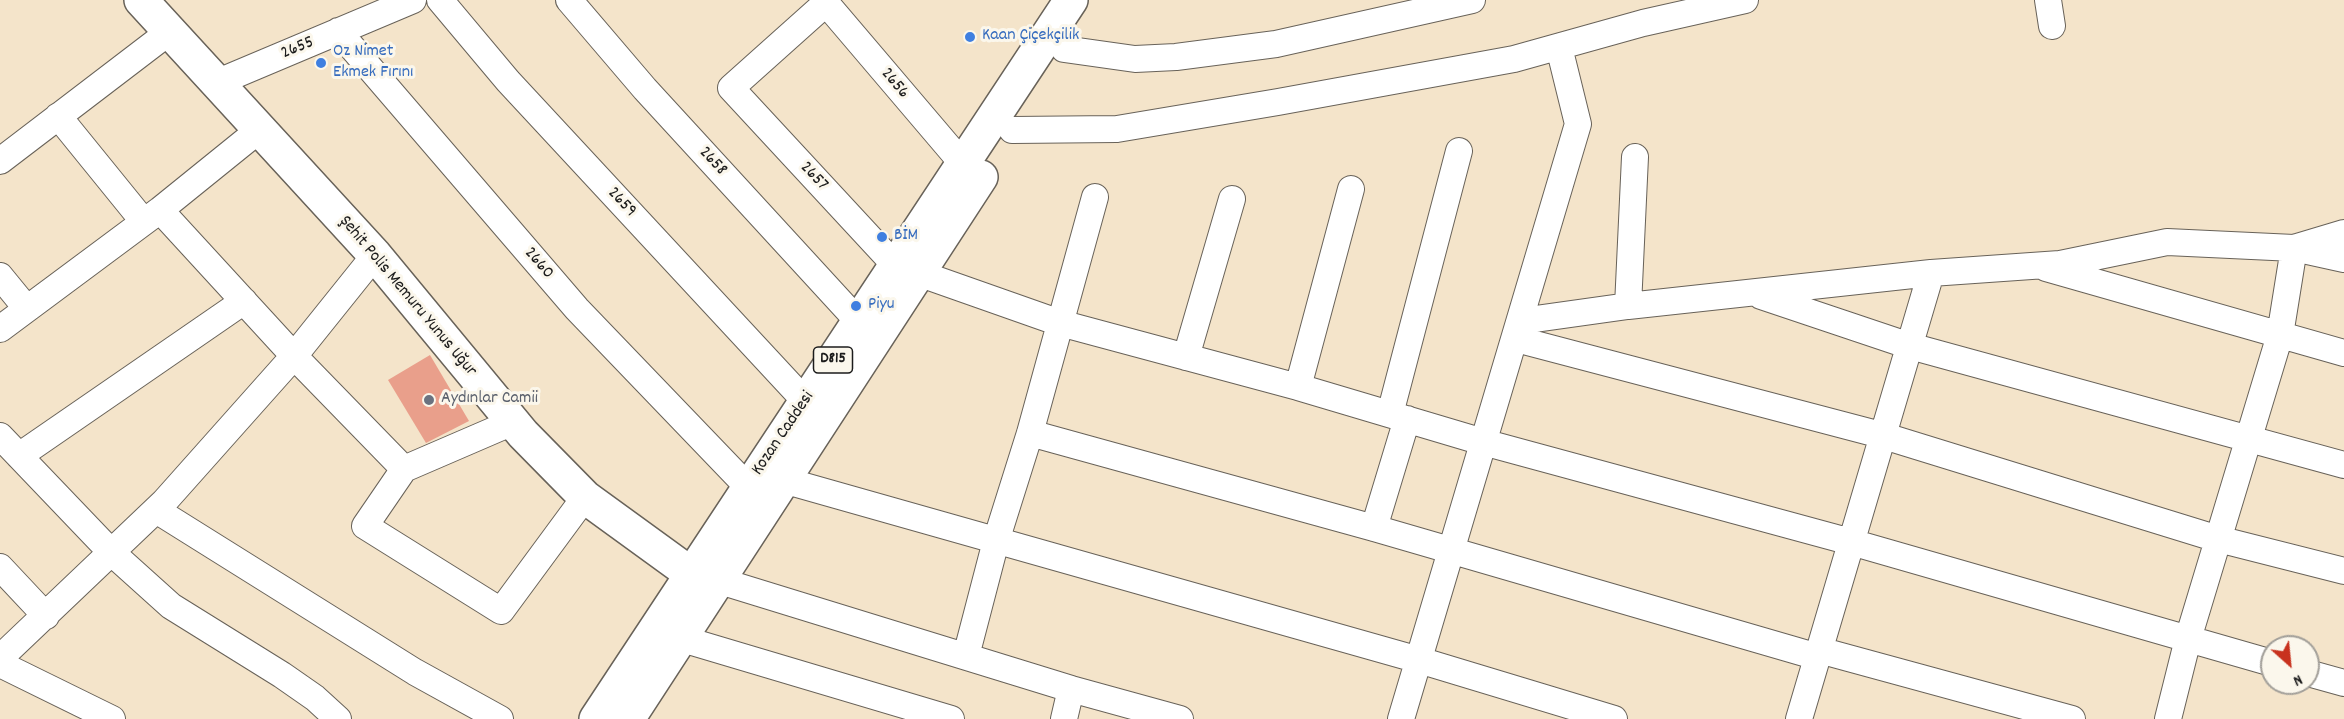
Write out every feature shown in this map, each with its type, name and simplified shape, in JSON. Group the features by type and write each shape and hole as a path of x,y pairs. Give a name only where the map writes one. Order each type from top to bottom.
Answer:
{"main road":[{"name":"Şehit Polis Memuru Yunus Uğur","path":"141,0 375,255 513,422 585,497 704,577"},
{"name":"Kozan Caddesi","path":"596,719 704,577 783,480 906,269 963,164 1071,0"},
{"name":"Kozan Caddesi","path":"628,719 679,638 704,577 748,487 858,321 906,269 1011,130 1096,0"}],"street":[{"name":"2655","path":"216,83 413,0"},
{"name":"2659","path":"440,0 508,81 806,402"},
{"name":"2658","path":"569,0 653,98 858,321"},
{"path":"1064,49 1135,59 1176,57 1276,44 1472,0"},
{"path":"1011,130 1117,129 1514,59 1643,23 1744,0"},
{"path":"2048,0 2052,26"},
{"name":"2656","path":"826,3 963,164"},
{"name":"2657","path":"826,3 731,88 906,269"},
{"path":"0,161 169,32"},
{"name":"2660","path":"338,32 577,309 748,487"},
{"path":"1401,719 1450,551 1519,330 1578,124 1559,46"},
{"path":"58,116 152,216 244,302 404,469"},
{"path":"0,329 152,216 259,130"},
{"path":"1374,528 1459,151"},
{"path":"1628,306 1635,157"},
{"path":"1298,387 1351,189"},
{"path":"966,656 996,541 1030,433 1095,197"},
{"path":"1186,357 1232,199"},
{"path":"2294,248 2344,233"},
{"path":"1519,330 1628,306 1931,273 2060,264 2167,242 2294,248 2344,259"},
{"path":"2168,719 2188,639 2280,336 2294,248"},
{"path":"0,658 156,510 294,356 375,255"},
{"path":"2037,265 2344,353"},
{"path":"906,269 1060,323 1298,387 1484,442 1851,542 2260,660"},
{"path":"1799,719 1881,435 1931,273"},
{"path":"0,276 27,309"},
{"path":"1752,293 1910,346 2344,465"},
{"path":"19,456 244,302"},
{"path":"1519,330 1881,435 2218,539 2344,571"},
{"path":"513,422 404,469 365,526 501,611 585,497"},
{"path":"1030,433 1818,654 2072,719"},
{"path":"0,436 111,552 171,606 282,675 315,698 338,719"},
{"path":"783,480 1419,660 1614,719"},
{"path":"156,510 415,672 500,719"},
{"path":"0,567 46,616"},
{"path":"704,577 1071,689 1180,719"},
{"path":"679,638 951,719"},
{"path":"0,664 112,719"},
{"path":"2320,676 2344,683"},
{"path":"1064,719 1071,689"}],"building":[{"name":"Aydınlar Camii","path":"430,355 469,421 426,443 388,380"}],"place":[{"name":"Kaan Çiçekçilik","path":"970,37"},
{"name":"Oz Nimet Ekmek Fırını","path":"321,63"},
{"name":"BİM","path":"882,237"},
{"name":"Piyu","path":"856,306"},
{"name":"Aydınlar Camii","path":"429,400"}]}
